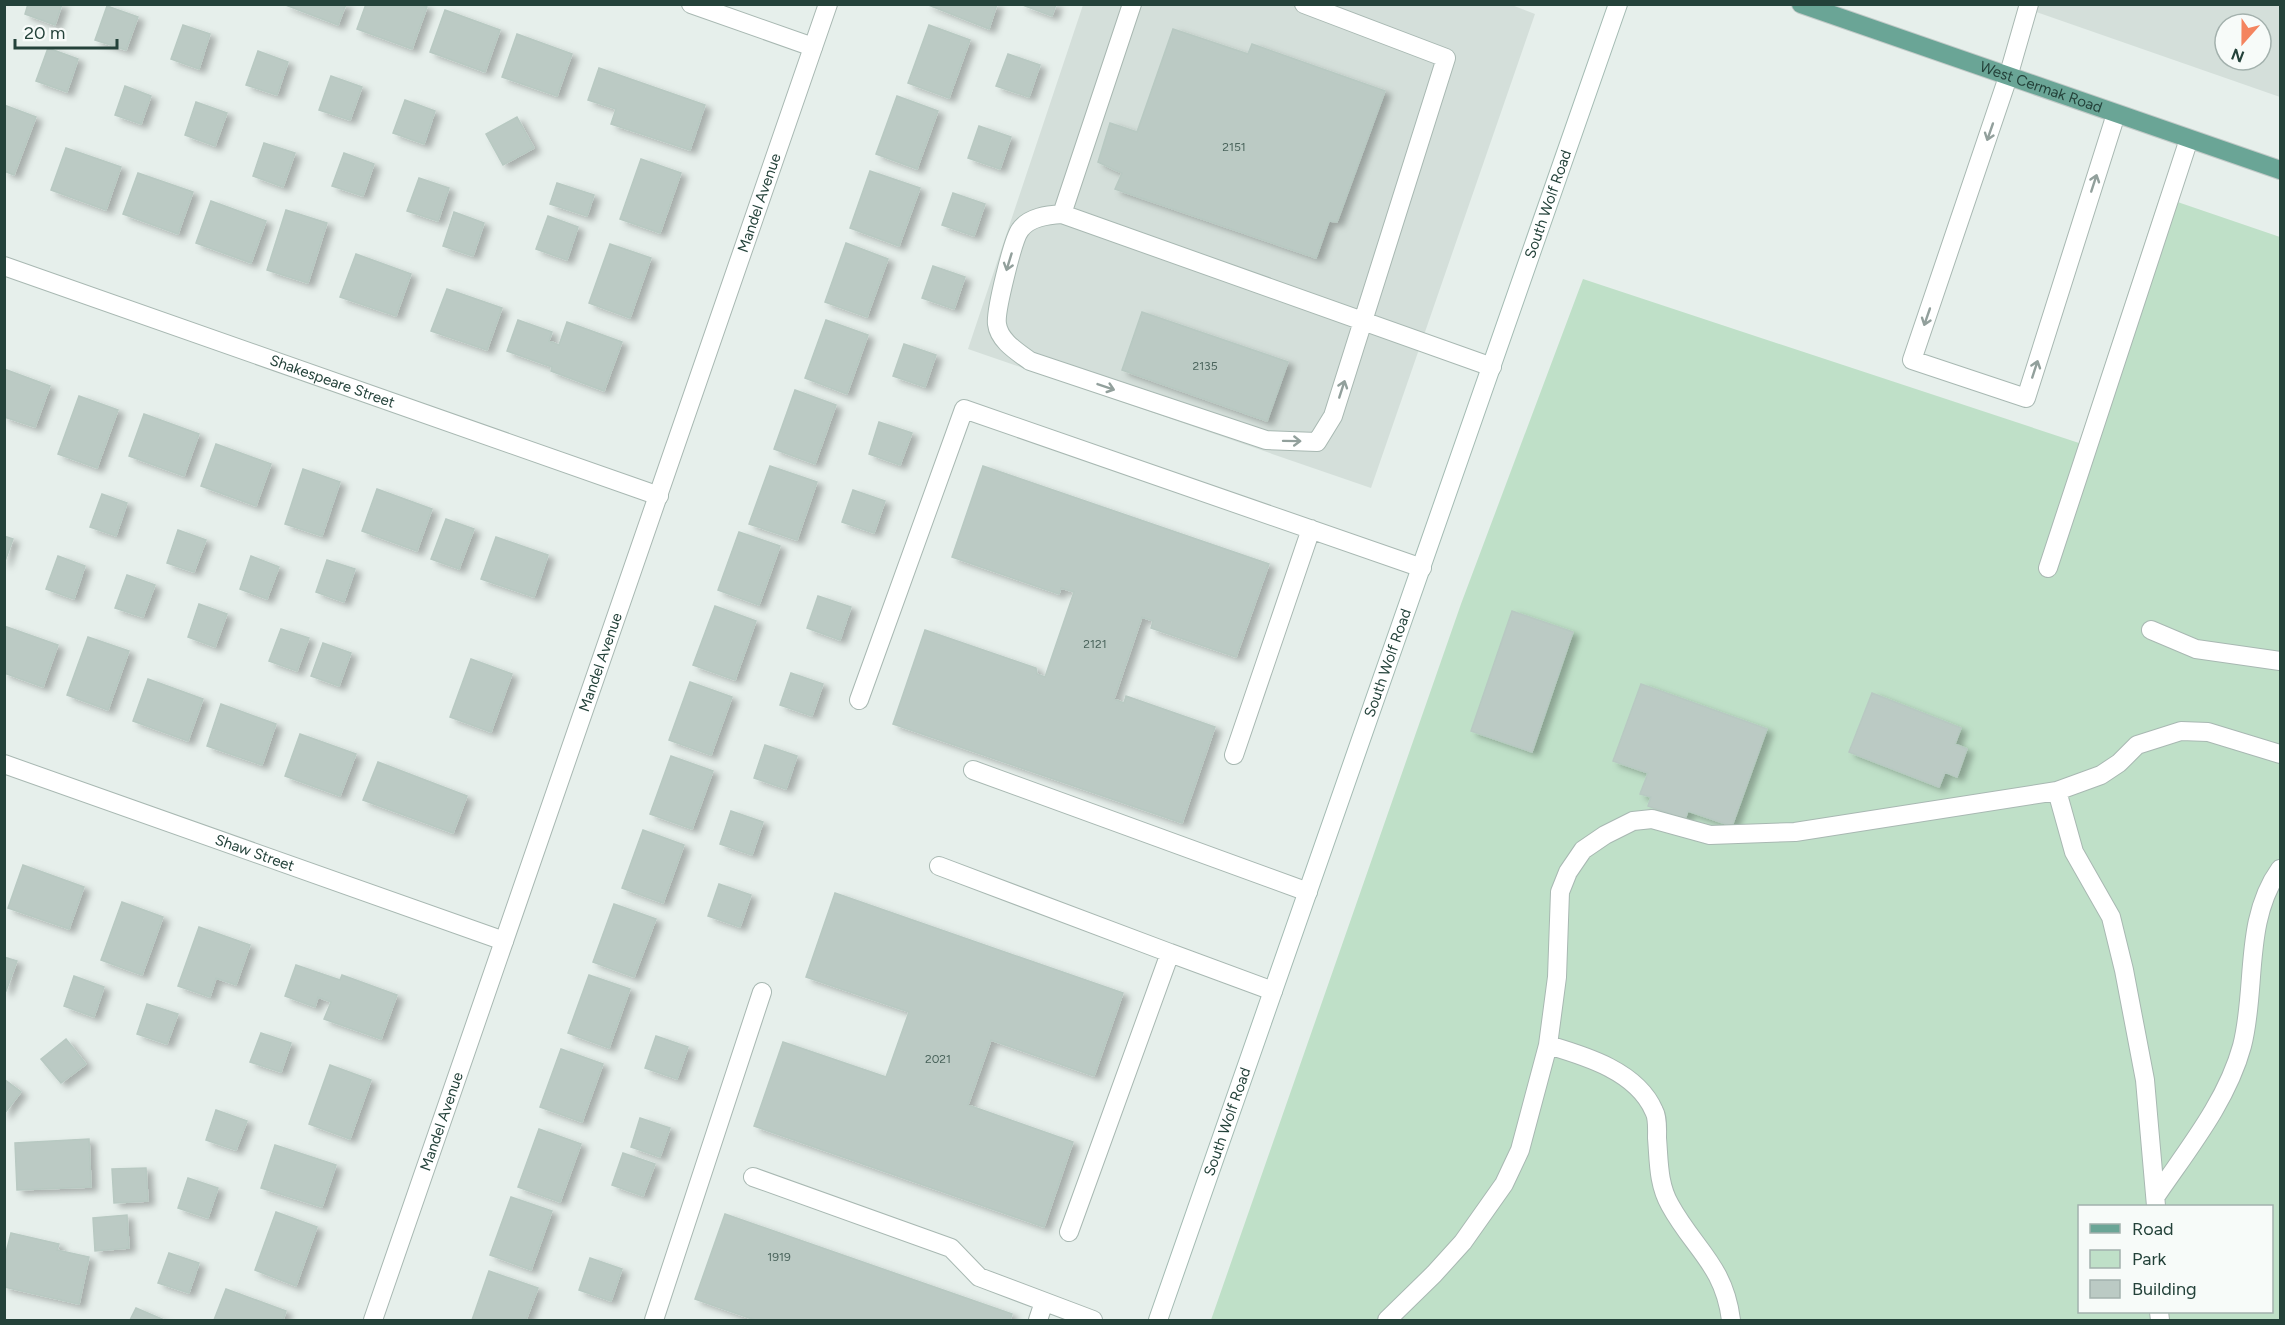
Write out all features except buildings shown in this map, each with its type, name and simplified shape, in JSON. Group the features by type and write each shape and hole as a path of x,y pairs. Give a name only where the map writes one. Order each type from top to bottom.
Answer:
{"main road":[{"name":"West Cermak Road","path":"1801,4 2280,171"}],"street":[{"path":"691,4 813,47"},
{"name":"Mandel Avenue","path":"373,1320 828,4"},
{"path":"1062,214 1132,4"},
{"path":"1304,4 1446,58 1364,321 1333,416 1317,442 1266,440 1030,361 1005,342 997,325 1006,270 1020,229 1040,216 1062,214 1364,321 1492,367"},
{"name":"South Wolf Road","path":"1158,1320 1618,4"},
{"path":"2029,4 2008,77 1912,360 2026,398 2116,114"},
{"path":"2048,568 2190,139"},
{"name":"Shakespeare Street","path":"4,266 659,496"},
{"path":"860,700 964,409 1422,568"},
{"path":"1234,755 1311,529"},
{"path":"2151,630 2196,649 2280,661"},
{"path":"1387,1320 1462,1242 1504,1184 1520,1150 1548,1045 1557,977 1560,892 1568,872 1583,850 1614,830 1633,821 1652,819 1710,835 1795,832 2057,791 2101,776 2119,763 2137,745 2181,731 2208,732 2241,741 2279,757"},
{"name":"Shaw Street","path":"4,764 504,941"},
{"path":"973,770 1308,892"},
{"path":"2057,791 2074,852 2111,917 2122,959 2145,1080 2156,1201"},
{"path":"939,866 1273,991"},
{"path":"2156,1201 2231,1079 2242,1044 2254,933 2280,869"},
{"path":"1069,1232 1170,952"},
{"path":"654,1320 762,992"},
{"path":"1548,1045 1583,1056 1616,1072 1638,1088 1655,1111 1660,1183 1669,1204 1725,1287 1731,1320"},
{"path":"753,1177 951,1248 979,1277 1093,1320"},
{"path":"1038,1320 1044,1302"}],"shaded area":[{"path":"1509,4 1535,14 1371,488 968,349 1083,5"},
{"path":"2016,5 2280,5 2280,97"}],"green space":[{"path":"2160,196 2280,237 2280,1320 1211,1320 1461,604 1583,279 2079,443"}]}
